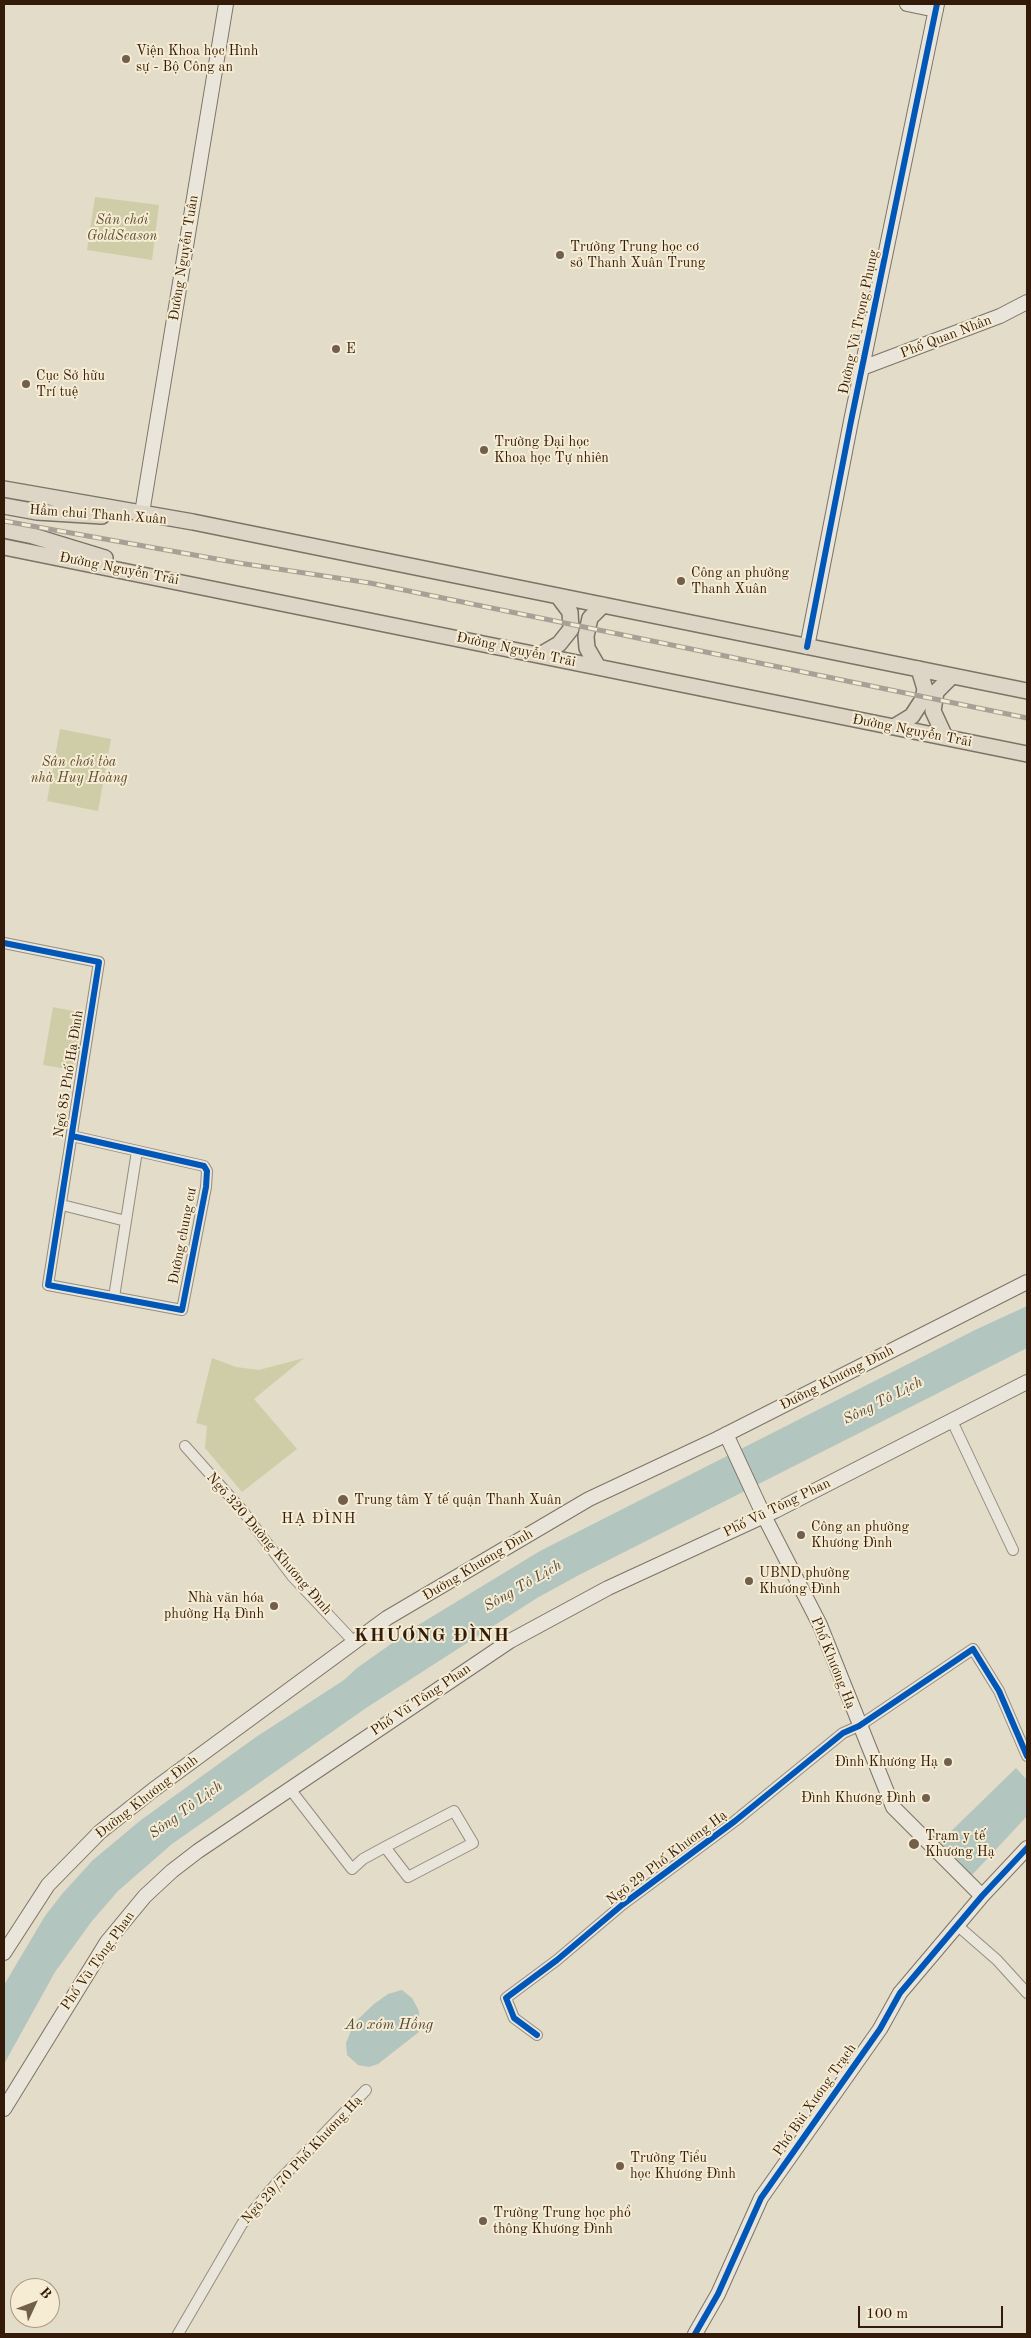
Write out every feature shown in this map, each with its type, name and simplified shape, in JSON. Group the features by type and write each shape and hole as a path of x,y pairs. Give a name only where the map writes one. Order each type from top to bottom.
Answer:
{"main road":[{"name":"Đường Nguyễn Tuân","path":"142,513 226,4"},
{"path":"907,4 937,7"},
{"name":"Đường Vũ Trọng Phụng","path":"807,647 862,368 937,7"},
{"name":"Phố Quan Nhân","path":"862,368 1000,316 1027,302"},
{"path":"4,489 193,522 1027,691"},
{"name":"Hầm chui Thanh Xuân","path":"4,506 37,512 193,522"},
{"name":"Hầm chui Thanh Xuân","path":"4,530 34,536 181,582"},
{"name":"Đường Nguyễn Trãi","path":"4,547 1027,754"},
{"path":"540,655 559,644 571,629 570,612 558,596"},
{"path":"598,667 587,648 586,636 590,618 603,605"},
{"path":"894,727 912,716 923,699 925,689 919,669"},
{"path":"945,737 933,711 936,692 952,676"},
{"name":"Đường Khương Đình","path":"4,1953 48,1885 100,1832 153,1790 387,1618 589,1499 728,1439 1027,1282"},
{"name":"Phố Vũ Tông Phan","path":"4,2109 61,2014 125,1918 172,1870 510,1641 761,1510 952,1420 1027,1382"},
{"name":"Phố Khương Hạ","path":"728,1439 761,1510 820,1625 893,1807 982,1896"},
{"name":"Phố Bùi Xương Trạch","path":"695,2334 718,2294 761,2198 880,2029 900,1993 982,1896 1027,1848"}],"street":[{"name":"Ngõ 85 Phố Hạ Đình","path":"4,943 99,962 48,1285"},
{"name":"Đường chung cư","path":"48,1285 182,1310 206,1187 206,1171 204,1166 72,1136"},
{"path":"114,1297 137,1151"},
{"path":"62,1204 126,1221"},
{"path":"952,1420 1013,1550"},
{"name":"Ngõ 320 Đường Khương Đình","path":"185,1446 242,1510 292,1576 354,1642"},
{"path":"859,1726 974,1649 999,1691 1027,1756"},
{"name":"Ngõ 29 Phố Khương Hạ","path":"537,2035 514,2018 506,1998 557,1960 622,1905 735,1821 843,1733 859,1726"},
{"path":"290,1789 352,1868 385,1847 454,1810 473,1843 408,1877 385,1847"},
{"path":"958,1926 997,1960 1027,1993"},
{"name":"Ngõ 29/70 Phố Khương Hạ","path":"178,2334 242,2224 275,2184 366,2090"}],"green space":[{"name":"Sân chơi GoldSeason","path":"95,197 159,205 152,260 87,250"},
{"name":"Sân chơi tòa nhà Huy Hoàng","path":"60,729 111,739 98,811 47,801"},
{"path":"53,1007 83,1013 73,1070 43,1065"},
{"path":"212,1358 236,1367 259,1370 304,1358 254,1399 297,1449 242,1492 205,1448 207,1426 196,1423"}],"water":[{"name":"Sông Tô Lịch","path":"1027,1306 1027,1348 537,1598 366,1708 172,1844 118,1891 92,1921 55,1972 4,2064 4,1985 45,1916 62,1894 93,1860 141,1820 256,1737 344,1680 357,1668 415,1627 540,1551 977,1329"},
{"path":"1016,1768 1027,1780 1027,1816 972,1875 940,1842"},
{"name":"Ao xóm Hồng","path":"402,1990 412,1998 419,2011 419,2016 415,2022 419,2032 378,2064 369,2067 358,2065 347,2055 346,2043 354,2023 388,1994"}],"railway":[{"path":"4,521 239,563 370,583 1027,718"}],"cycle path":[{"path":"807,647 851,421 937,4"},
{"path":"4,943 99,962 48,1285 182,1310 206,1187 207,1171 204,1166 72,1136"},
{"path":"537,2035 514,2018 506,1998 557,1960 622,1905 735,1821 843,1733 859,1726 973,1649 999,1691 1027,1756"},
{"path":"695,2334 718,2294 761,2198 880,2029 900,1993 982,1896 1027,1848"}],"place":[{"name":"Viện Khoa học Hình sự - Bộ Công an","path":"126,59"},
{"name":"Trường Trung học cơ sở Thanh Xuân Trung","path":"560,255"},
{"name":"E","path":"336,349"},
{"name":"Cục Sở hữu Trí tuệ","path":"26,384"},
{"name":"Trường Đại học Khoa học Tự nhiên","path":"484,450"},
{"name":"Công an phường Thanh Xuân","path":"681,581"},
{"name":"Trung tâm Y tế quận Thanh Xuân","path":"343,1500"},
{"name":"Công an phường Khương Đình","path":"801,1535"},
{"name":"UBND phường Khương Đình","path":"749,1581"},
{"name":"Nhà văn hóa phường Hạ Đình","path":"274,1606"},
{"name":"Đình Khương Hạ","path":"948,1762"},
{"name":"Đình Khương Đình","path":"926,1798"},
{"name":"Trạm y tế Khương Hạ","path":"914,1844"},
{"name":"Trường Tiểu học Khương Đình","path":"620,2166"},
{"name":"Trường Trung học phổ thông Khương Đình","path":"483,2221"}],"district":[{"name":"HẠ ĐÌNH","path":"319,1519"},
{"name":"KHƯƠNG ĐÌNH","path":"432,1636"}]}
